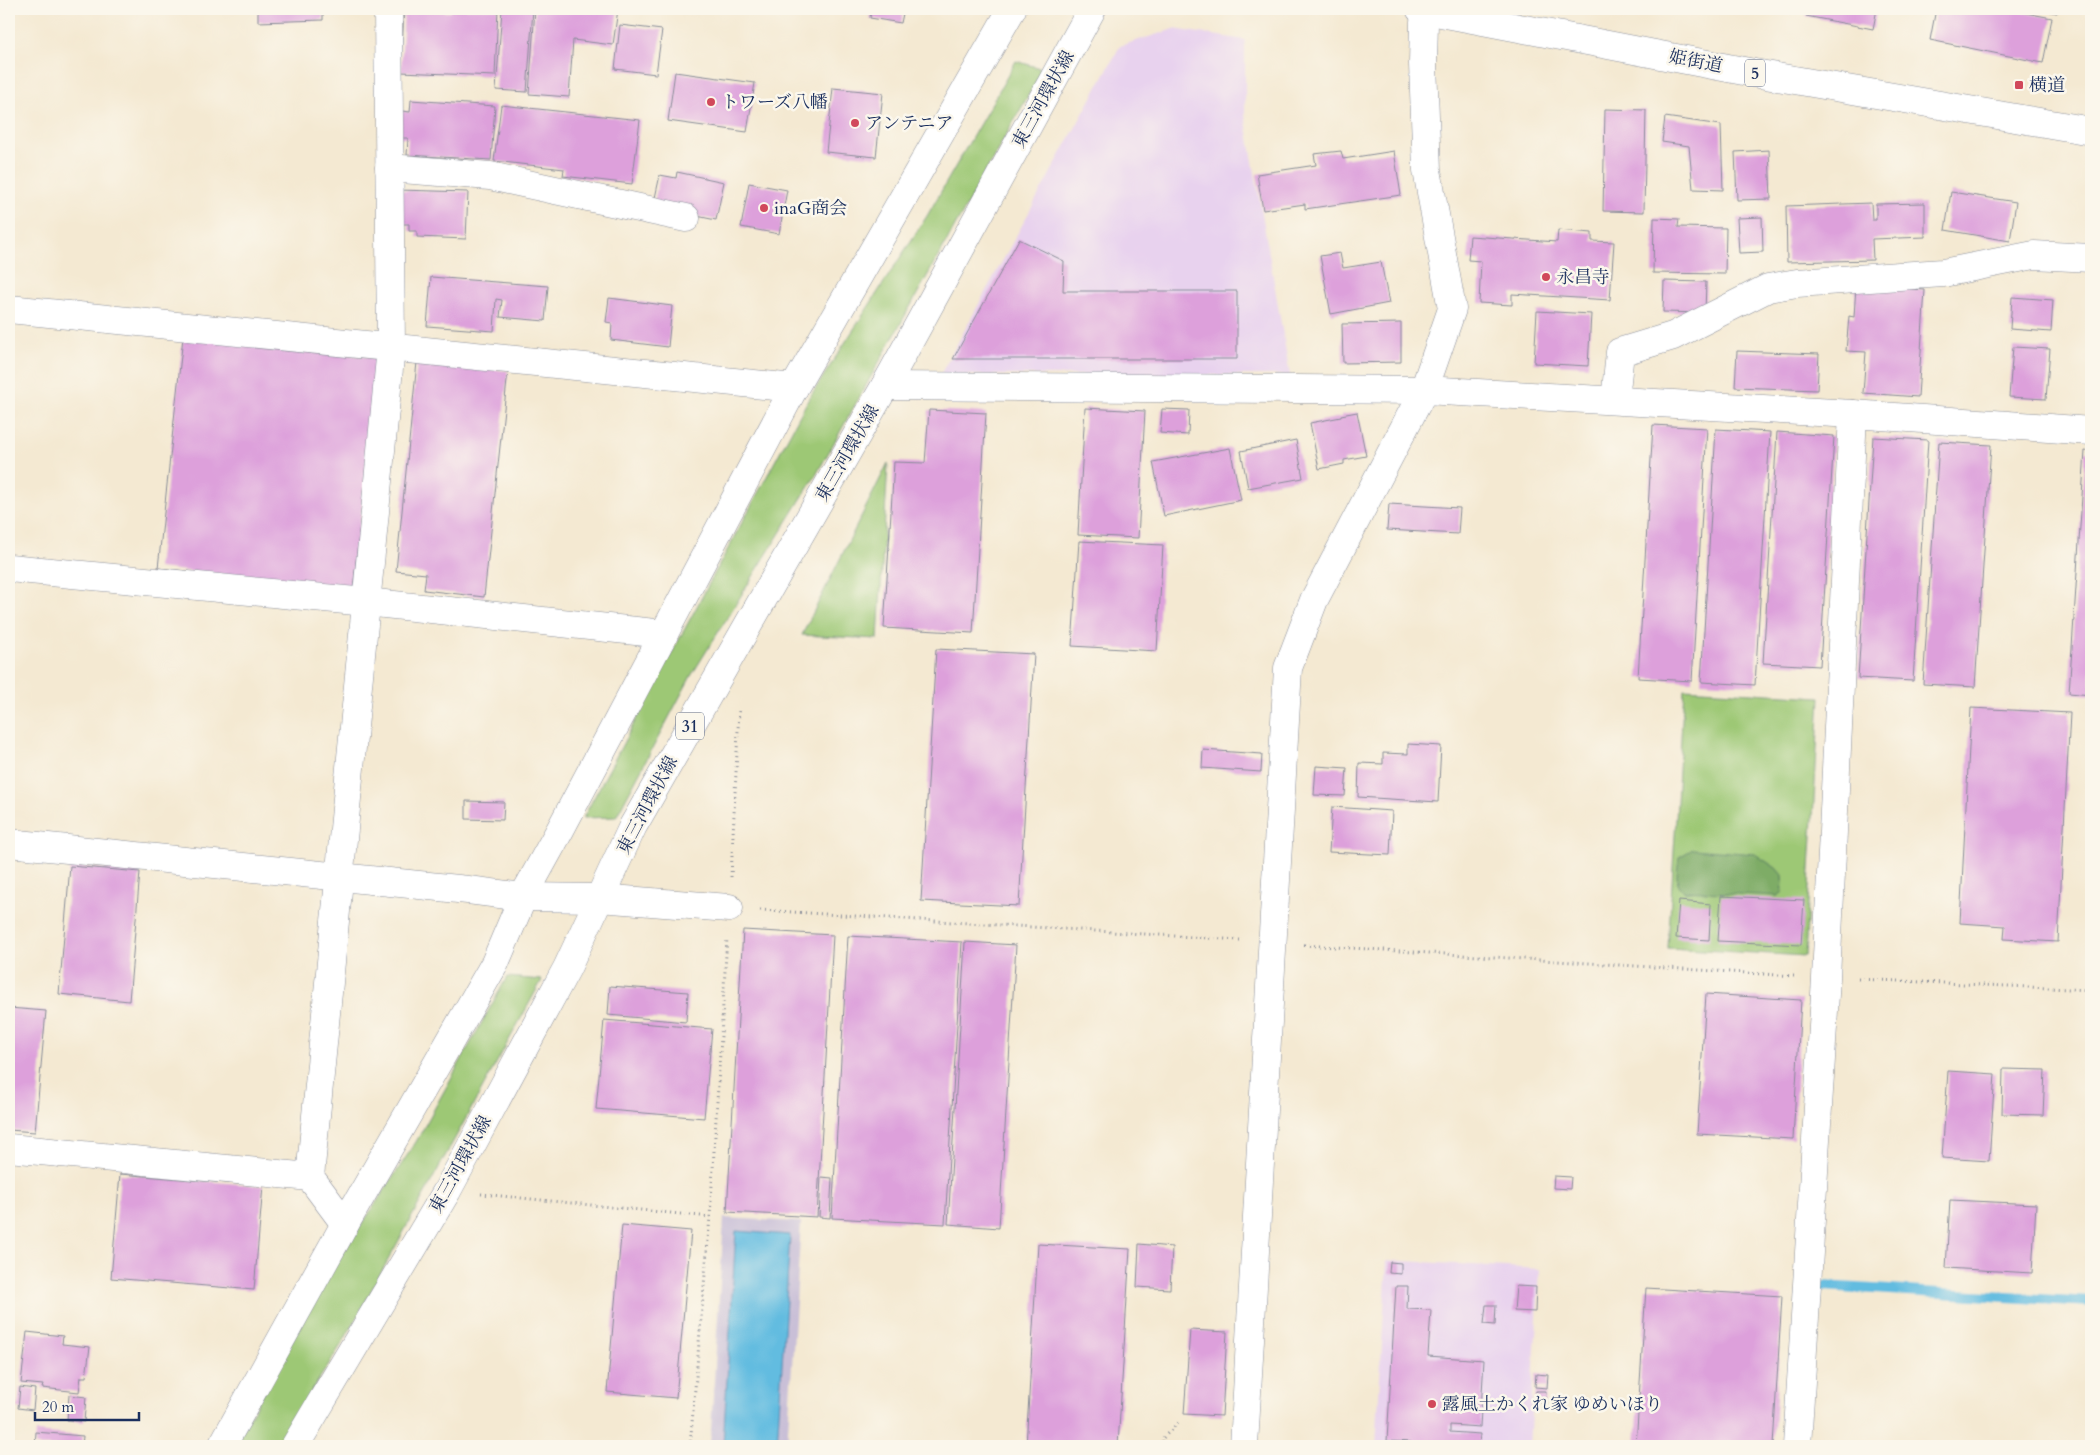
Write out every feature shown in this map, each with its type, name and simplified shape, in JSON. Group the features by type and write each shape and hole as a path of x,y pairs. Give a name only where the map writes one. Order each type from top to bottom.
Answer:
{"street":[{"path":"345,1224 310,1177 391,348 388,9"},
{"path":"222,1446 345,1224 495,963 523,897 794,388 1012,9"},
{"name":"東三河環状線","path":"295,1446 447,1191 567,968 633,826 886,386 1092,9"},
{"path":"1244,1446 1271,942 1288,668 1314,600 1424,390 1452,309 1427,170 1422,64 1424,9"},
{"name":"姫街道","path":"1424,9 1744,71 2091,131"},
{"path":"389,168 490,176 686,218"},
{"path":"1615,400 1620,352 1673,336 1768,288 1797,283 1943,273 2034,255 2091,258"},
{"path":"9,309 794,388"},
{"path":"886,386 1424,390 1853,414 2091,431"},
{"path":"1796,1446 1826,978 1853,414"},
{"path":"9,568 366,602 664,634"},
{"path":"9,843 523,897 599,898 729,908"},
{"path":"9,1148 310,1177"}],"path":[{"path":"690,1446 710,1217 739,710"},
{"path":"729,908 1826,978 2091,990"},
{"path":"447,1191 710,1217"},
{"path":"1164,1446 1162,1440 1180,1421"}],"shaded area":[{"path":"1174,29 1245,40 1245,115 1290,375 940,375 1120,46"},
{"path":"724,1218 801,1222 787,1446 710,1446"},
{"path":"1387,1260 1540,1269 1529,1446 1376,1446"}],"green space":[{"path":"1016,61 1043,69 816,475 691,676 616,817 583,818 808,400 927,216"},
{"path":"888,463 878,639 802,635"},
{"path":"1684,689 1820,697 1805,956 1668,948"},
{"path":"1693,849 1755,854 1776,868 1782,875 1783,892 1778,896 1684,891 1677,880 1679,857"},
{"path":"507,977 542,980 343,1342 276,1446 234,1446 322,1285 416,1142"}],"water":[{"path":"736,1231 790,1235 777,1446 723,1446"}],"building":[{"path":"258,9 323,9 323,20 258,22"},
{"path":"451,9 498,9 495,76 401,72 404,10 451,12"},
{"path":"502,9 533,9 527,92 496,90"},
{"path":"535,9 618,9 613,45 573,40 569,97 529,94"},
{"path":"871,9 904,9 901,23 870,18"},
{"path":"1808,9 1877,9 1873,29 1806,16"},
{"path":"1936,9 2005,9 2052,18 2043,63 1930,40"},
{"path":"2036,9 2058,9 2057,13"},
{"path":"620,25 662,30 656,74 615,69"},
{"name":"トワーズ八幡","path":"675,72 755,83 747,132 668,121"},
{"name":"アンテニア","path":"833,88 883,93 876,157 826,152"},
{"path":"411,100 495,106 491,160 407,155 408,138 400,138 402,111 410,112"},
{"path":"501,105 640,120 632,184 563,176 564,169 494,161"},
{"path":"1605,109 1646,110 1644,212 1603,211"},
{"path":"1665,117 1721,125 1723,190 1693,189 1689,146 1662,142"},
{"path":"1769,150 1771,199 1737,200 1735,152"},
{"path":"1341,151 1343,159 1394,151 1401,195 1305,209 1305,204 1263,210 1257,174 1316,165 1314,154"},
{"path":"677,172 724,182 716,220 653,207 660,175 676,178"},
{"name":"inaG商会","path":"749,183 787,190 779,234 741,227"},
{"path":"399,190 468,192 466,239 417,237 417,231 409,231 409,224 398,224"},
{"path":"1951,192 2016,202 2010,241 1945,230"},
{"path":"1871,203 1872,220 1876,220 1876,204 1925,203 1925,237 1872,239 1873,260 1787,262 1786,206"},
{"path":"1762,217 1763,252 1739,253 1737,218"},
{"path":"1654,218 1679,219 1678,227 1726,228 1725,274 1653,273"},
{"name":"永昌寺","path":"1558,230 1592,233 1592,241 1614,242 1610,300 1512,294 1512,305 1479,303 1481,261 1468,260 1470,236 1557,242"},
{"path":"1019,239 1064,261 1063,291 1237,291 1237,359 953,359"},
{"path":"1340,253 1343,268 1381,262 1389,303 1331,314 1320,256"},
{"path":"431,277 548,286 545,321 500,317 502,300 496,299 494,331 427,326"},
{"path":"1664,281 1706,282 1705,313 1663,312"},
{"path":"1856,285 1925,290 1918,397 1863,393 1866,352 1846,351 1849,316 1854,317"},
{"path":"2012,297 2053,300 2051,332 2010,329"},
{"path":"609,298 672,306 668,347 611,340 612,323 606,322"},
{"path":"1537,311 1591,314 1588,366 1534,363"},
{"path":"1401,323 1401,362 1343,363 1342,324"},
{"path":"183,337 378,358 353,589 158,568"},
{"path":"2013,347 2050,349 2046,399 2009,397"},
{"path":"1737,351 1819,354 1817,390 1735,387"},
{"path":"417,362 508,371 484,597 424,590 426,574 396,571"},
{"path":"1085,408 1145,411 1138,538 1078,535"},
{"path":"1162,409 1189,410 1188,435 1160,433"},
{"path":"929,410 986,413 973,633 884,628 894,462 925,463"},
{"path":"1357,412 1366,456 1344,460 1344,464 1319,469 1310,423"},
{"path":"1653,425 1707,428 1692,681 1638,678"},
{"path":"1716,429 1770,432 1755,685 1701,682"},
{"path":"1777,432 1834,436 1820,666 1763,663"},
{"path":"1873,437 1928,440 1913,681 1858,678"},
{"path":"1296,440 1303,478 1248,488 1241,451"},
{"path":"1939,442 1991,445 1975,687 1923,684"},
{"path":"1230,448 1241,500 1164,516 1153,462"},
{"path":"2085,451 2091,452 2091,695 2069,693"},
{"path":"1389,504 1460,508 1458,534 1387,530"},
{"path":"1079,541 1163,545 1157,651 1072,646"},
{"path":"936,649 1034,654 1019,906 921,901"},
{"path":"1971,708 2070,713 2058,942 2004,939 2005,926 1960,923"},
{"path":"1408,744 1441,746 1438,802 1358,797 1359,763 1383,764 1383,753 1408,754"},
{"path":"1203,750 1262,754 1261,772 1202,768"},
{"path":"1316,766 1347,768 1345,796 1314,795"},
{"path":"466,801 504,802 503,820 466,819"},
{"path":"1332,807 1392,811 1390,855 1329,852"},
{"path":"70,866 140,872 129,1001 59,994"},
{"path":"1721,896 1804,900 1801,945 1718,941"},
{"path":"1679,901 1711,904 1709,940 1676,938"},
{"path":"743,930 833,935 817,1217 727,1212"},
{"path":"848,936 962,942 945,1224 832,1218"},
{"path":"965,942 1016,945 999,1228 948,1224"},
{"path":"610,986 688,992 686,1022 608,1015"},
{"path":"1706,994 1801,1000 1793,1139 1697,1134"},
{"path":"9,1008 46,1011 35,1132 9,1130"},
{"path":"604,1020 712,1029 704,1118 596,1109"},
{"path":"2003,1069 2045,1070 2043,1115 2002,1114"},
{"path":"1948,1071 1995,1074 1989,1161 1942,1158"},
{"path":"120,1174 263,1186 254,1290 111,1278"},
{"path":"1554,1176 1571,1177 1570,1189 1553,1188"},
{"path":"821,1177 832,1178 830,1218 819,1217"},
{"path":"1950,1200 2036,1204 2032,1273 1946,1268"},
{"path":"622,1225 691,1231 676,1398 607,1392"},
{"path":"1038,1244 1130,1249 1118,1446 1026,1446"},
{"path":"1139,1244 1172,1247 1170,1289 1137,1287"},
{"path":"1390,1262 1401,1263 1401,1274 1389,1273"},
{"path":"1396,1286 1408,1286 1407,1309 1431,1310 1428,1356 1484,1360 1480,1427 1450,1425 1450,1432 1480,1434 1479,1446 1411,1446 1411,1442 1387,1441"},
{"path":"1516,1286 1536,1287 1535,1312 1514,1311"},
{"path":"1646,1288 1782,1296 1773,1446 1636,1446"},
{"path":"1486,1305 1496,1305 1495,1325 1484,1324"},
{"path":"1190,1330 1227,1332 1222,1416 1184,1414"},
{"path":"27,1332 63,1336 62,1344 90,1347 86,1377 81,1377 79,1392 42,1388 43,1385 21,1383"},
{"path":"1536,1374 1548,1375 1547,1388 1535,1387"},
{"path":"20,1387 35,1389 33,1410 18,1408"},
{"path":"1536,1391 1546,1391 1545,1403 1535,1402"},
{"path":"69,1395 86,1397 84,1422 67,1420"},
{"path":"36,1432 83,1436 82,1446 35,1446"}],"waterway":[{"path":"1823,1286 2091,1302"}],"place":[{"name":"横道","path":"2019,85"},
{"name":"トワーズ八幡","path":"711,102"},
{"name":"アンテニア","path":"855,123"},
{"name":"inaG商会","path":"764,208"},
{"name":"永昌寺","path":"1546,277"},
{"name":"露風土かくれ家 ゆめいほり","path":"1432,1404"}]}
